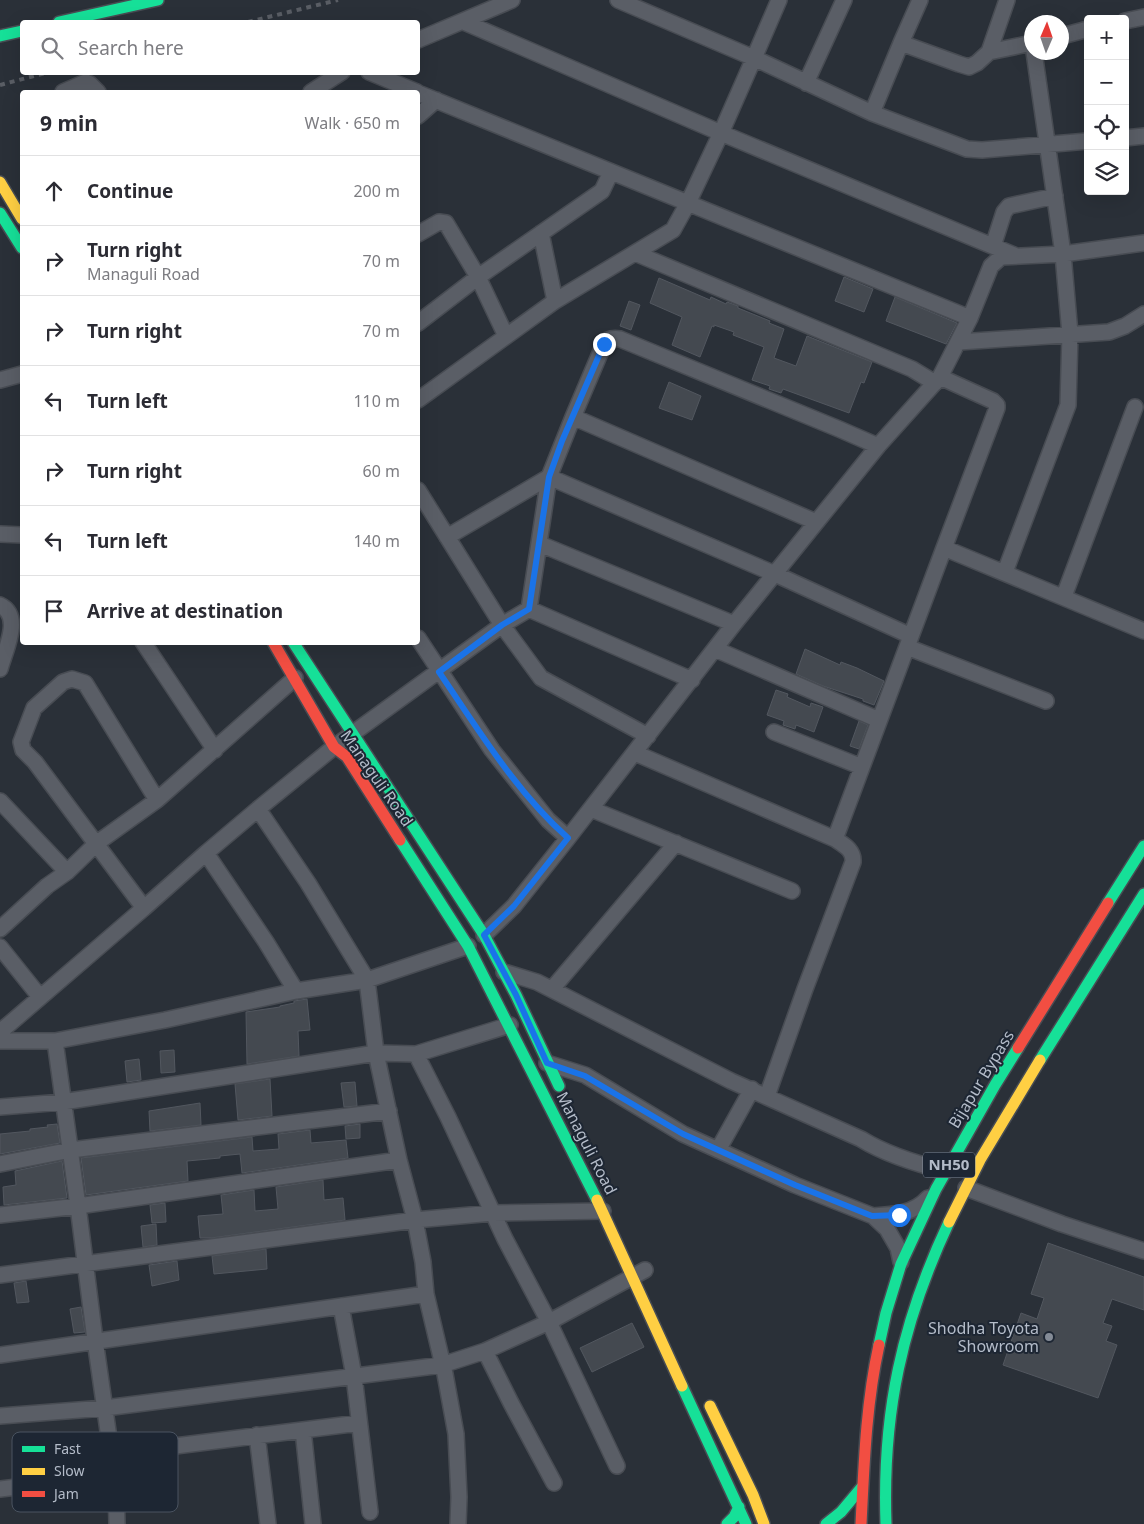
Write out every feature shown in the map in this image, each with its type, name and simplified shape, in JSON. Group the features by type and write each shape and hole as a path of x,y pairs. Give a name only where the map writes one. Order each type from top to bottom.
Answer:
{"main road":[{"path":"68,20 158,0"},
{"path":"0,36 20,31"},
{"path":"0,182 20,216"},
{"path":"0,213 20,245"},
{"name":"Managuli Road","path":"275,645 334,747 347,757 468,946 510,1025 603,1212 642,1272 746,1524"},
{"name":"Managuli Road","path":"295,645 484,935 564,1096"},
{"name":"Bijapur Bypass","path":"861,1524 866,1428 874,1370 886,1313 901,1264 936,1189 995,1085 1144,846"},
{"name":"NH50","path":"886,1524 884,1497 886,1446 893,1391 904,1340 929,1268 955,1209 997,1132 1144,894"},
{"path":"707,1399 753,1495 764,1524"},
{"path":"826,1524 835,1519 862,1487"},
{"path":"727,1524 734,1518 739,1507"}],"street":[{"path":"420,39 512,0"},
{"path":"618,0 754,58 872,112 967,149 1084,141"},
{"path":"420,399 555,301 673,230 721,133 778,0"},
{"path":"806,82 844,0"},
{"path":"872,112 920,0"},
{"path":"901,43 969,67 978,63 989,52 1007,0"},
{"path":"1129,20 1144,17"},
{"path":"464,22 721,133 1015,256"},
{"path":"1069,34 1084,30"},
{"path":"989,52 1024,45"},
{"path":"1005,572 1068,405 1070,334 1063,254 1035,60"},
{"path":"314,90 337,75"},
{"path":"376,75 410,90"},
{"path":"68,90 86,82 96,90"},
{"path":"420,94 970,318"},
{"path":"420,114 436,100"},
{"path":"1129,138 1144,136"},
{"path":"420,321 478,277 602,192 611,172"},
{"path":"993,246 1004,212 1009,206 1055,196"},
{"path":"420,233 438,222 446,223 478,277 506,336"},
{"path":"541,233 555,301"},
{"path":"484,935 514,906 816,522 878,446 937,380 970,318 992,266 1000,257 1063,254 1144,243"},
{"path":"635,253 937,380 993,401 997,405 835,839"},
{"path":"958,342 1109,332 1119,330 1144,314"},
{"path":"0,1032 206,853 334,747 502,625 529,609 549,477 606,341 614,338 620,339 878,446"},
{"path":"0,380 20,375"},
{"path":"1064,596 1135,407"},
{"path":"573,417 816,522"},
{"path":"447,537 549,477"},
{"path":"549,477 775,574 909,642 1046,701"},
{"path":"420,493 502,625 541,678 648,736"},
{"path":"0,534 20,535"},
{"path":"540,544 734,624"},
{"path":"944,548 1064,596 1144,631"},
{"path":"0,605 10,613 12,620 0,669"},
{"path":"529,609 692,680"},
{"path":"420,641 492,750 548,820 568,838"},
{"path":"145,645 215,750"},
{"path":"715,649 879,720"},
{"path":"0,929 47,886 67,872 96,843 157,800 295,678"},
{"path":"144,908 21,746 21,739 34,708 63,682 72,679 85,683 157,800"},
{"path":"774,732 862,767"},
{"path":"635,753 835,839 850,850 853,862 804,989 767,1096"},
{"path":"0,801 67,872"},
{"path":"258,809 308,884 367,980 376,1053 398,1160 415,1220 423,1262 426,1294 456,1434 459,1497 458,1524"},
{"path":"591,809 792,891"},
{"path":"552,989 676,844"},
{"path":"206,853 266,942 296,991"},
{"path":"0,1041 55,1041 165,1020 296,991 367,980 468,946"},
{"path":"0,947 40,997"},
{"path":"504,972 537,982 552,989 731,1081 871,1145 912,1162 946,1171"},
{"path":"0,1107 63,1102 376,1053 416,1054 510,1025"},
{"path":"55,1041 108,1432"},
{"path":"416,1054 493,1213 549,1322 617,1466"},
{"path":"547,1063 585,1076 683,1134 795,1185 872,1216 887,1229 898,1248 901,1264"},
{"path":"718,1150 752,1089"},
{"path":"0,1164 71,1150 389,1111"},
{"path":"0,1215 78,1206 398,1160"},
{"path":"966,1188 1144,1252"},
{"path":"872,1216 899,1215 924,1203 936,1189"},
{"path":"0,1275 415,1220 493,1213 603,1212"},
{"path":"0,1416 105,1408 442,1364 486,1351 549,1322 642,1272"},
{"path":"0,1355 426,1294"},
{"path":"342,1306 354,1376 370,1512"},
{"path":"486,1351 511,1403 554,1483"},
{"path":"178,1445 359,1423"},
{"path":"303,1430 313,1524"},
{"path":"258,1435 268,1524"}],"building":[{"path":"844,277 873,289 864,312 835,301"},
{"path":"659,278 710,300 711,297 726,304 727,302 738,306 738,308 784,329 774,358 796,366 807,336 872,362 864,383 861,382 849,413 783,389 781,393 769,389 770,386 752,380 764,347 733,335 734,332 712,326 700,357 672,345 682,317 650,303"},
{"path":"895,297 957,323 946,344 886,321"},
{"path":"629,301 640,305 631,330 620,326"},
{"path":"669,382 701,396 692,420 659,408"},
{"path":"805,649 840,665 841,662 857,668 884,681 874,705 863,701 863,699 823,686 796,674"},
{"path":"776,690 788,694 787,697 810,707 811,703 823,707 814,732 796,725 795,729 783,725 784,721 767,715"},
{"path":"859,721 868,725 859,749 850,746"},
{"path":"307,999 310,1030 298,1031 299,1056 247,1064 246,1012 280,1007 294,1003 294,1001"},
{"path":"174,1050 175,1072 161,1073 160,1051"},
{"path":"139,1059 141,1080 127,1082 125,1061"},
{"path":"270,1079 272,1116 238,1120 235,1084"},
{"path":"355,1082 357,1106 344,1107 341,1083"},
{"path":"200,1103 201,1125 150,1131 149,1111"},
{"path":"57,1124 60,1143 0,1154 0,1134 30,1131 30,1129"},
{"path":"360,1124 360,1138 346,1139 345,1126"},
{"path":"310,1130 311,1143 346,1140 348,1158 242,1173 240,1154 220,1156 220,1158 187,1161 188,1181 86,1195 81,1158 252,1137 253,1151 279,1149 278,1134"},
{"path":"62,1161 67,1198 4,1205 3,1187 16,1185 15,1171"},
{"path":"323,1180 324,1200 343,1198 345,1220 200,1238 198,1216 223,1214 221,1195 254,1190 255,1211 278,1209 276,1187"},
{"path":"165,1203 166,1222 152,1223 150,1205"},
{"path":"156,1224 157,1245 143,1247 141,1226"},
{"path":"1048,1243 1144,1277 1144,1310 1112,1299 1103,1323 1112,1326 1106,1341 1117,1345 1098,1398 1003,1365 1021,1313 1037,1319 1044,1298 1031,1294"},
{"path":"266,1249 267,1269 214,1274 212,1256"},
{"path":"177,1261 179,1280 152,1286 149,1265"},
{"path":"26,1281 29,1302 17,1303 14,1283"},
{"path":"81,1307 85,1332 74,1333 70,1309"},
{"path":"632,1323 644,1347 592,1372 580,1348"}],"railway":[{"path":"256,20 338,0"},
{"path":"0,85 38,75"}],"traffic: fast":[{"path":"68,20 158,0"},
{"path":"0,36 20,31"},
{"path":"0,213 20,245"},
{"path":"295,645 484,935 516,995 559,1086"},
{"path":"400,840 468,946 597,1200"},
{"path":"1108,903 1144,846"},
{"path":"1040,1060 1144,894"},
{"path":"879,1345 886,1313 901,1264 936,1189 1018,1048"},
{"path":"886,1524 888,1444 898,1369 907,1332 919,1296 949,1222"},
{"path":"682,1386 746,1524"},
{"path":"826,1524 841,1512 862,1487"},
{"path":"727,1524 734,1517 739,1507"}],"traffic: slow":[{"path":"0,182 20,216"},
{"path":"949,1222 980,1160 1040,1060"},
{"path":"597,1200 682,1386"},
{"path":"710,1406 753,1495 764,1524"}],"traffic: jam":[{"path":"275,645 334,747 347,757 400,840"},
{"path":"1018,1048 1108,903"},
{"path":"861,1524 868,1412 879,1345"}],"place":[{"name":"Shodha Toyota Showroom","path":"1049,1337"}],"route":[{"path":"604,344 562,441 549,477 529,609 502,625 439,672 492,750 548,820 568,838 514,906 484,935 516,995 547,1063 585,1076 683,1134 795,1185 872,1216 899,1215"}]}
